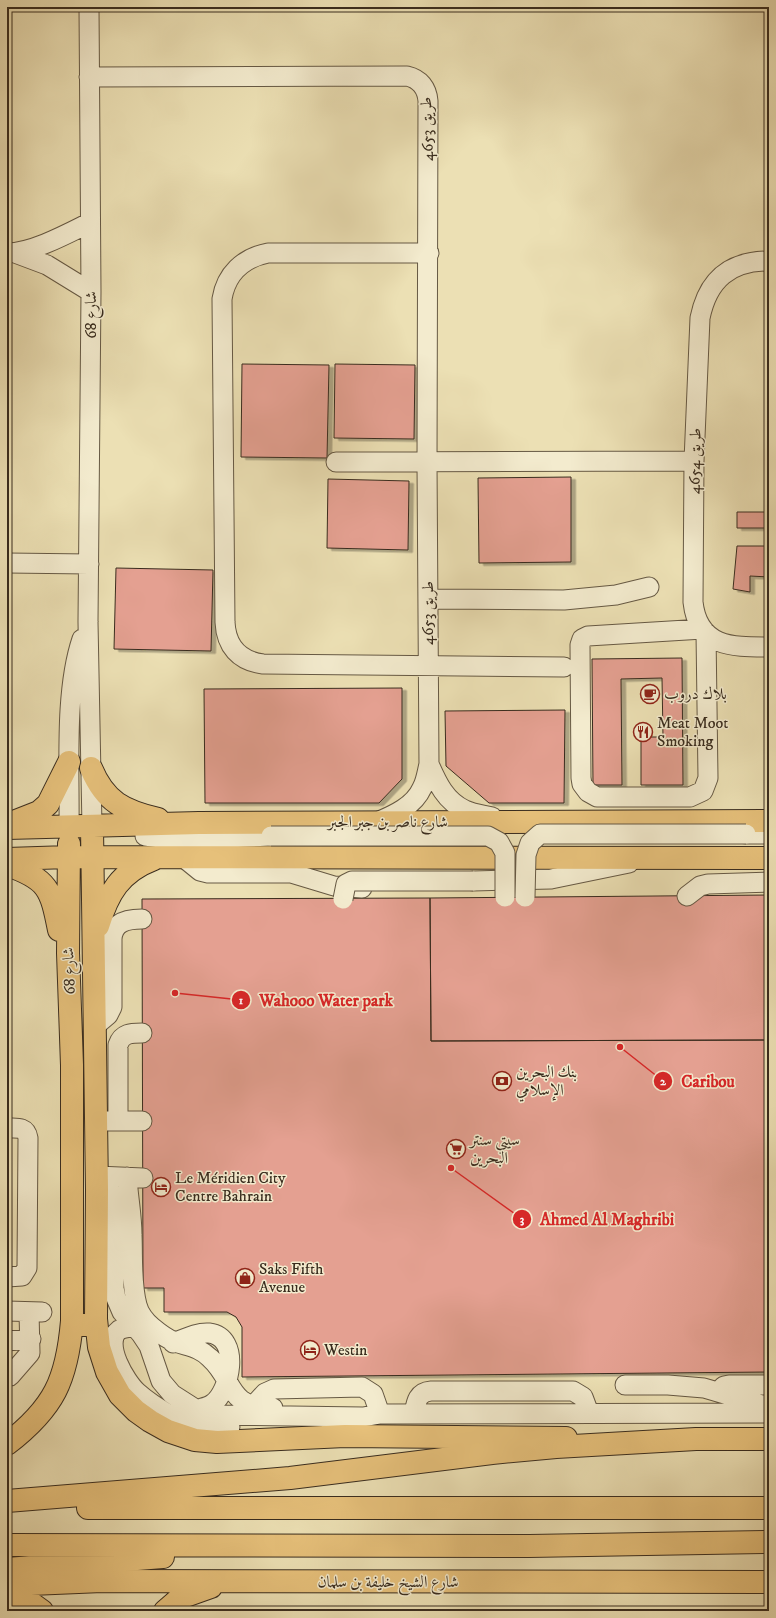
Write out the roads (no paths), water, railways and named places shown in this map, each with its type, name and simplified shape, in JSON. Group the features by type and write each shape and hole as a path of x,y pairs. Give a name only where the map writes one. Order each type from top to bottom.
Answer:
{"main road":[{"path":"7,824 33,815 44,809 54,795 69,762"},
{"path":"91,768 105,793 116,803 140,814 190,824"},
{"name":"شارع ناصر بن جبر الجبر","path":"92,841 190,824 769,821"},
{"path":"7,859 69,858 79,846 92,841 172,832 190,824"},
{"name":"شارع ناصر بن جبر الجبر","path":"7,828 69,827 92,841 158,858 769,858"},
{"name":"شارع 68","path":"7,1444 23,1432 41,1414 56,1394 66,1365 72,1322 72,1065 68,953 69,827"},
{"name":"شارع 68","path":"92,841 97,1183 96,1319 99,1347 107,1372 120,1395 145,1418 168,1431 195,1440 217,1442 345,1436 696,1439"},
{"path":"94,939 104,906 120,881 131,871 158,858"},
{"path":"7,865 31,874 49,891 56,909 61,935 68,953"},
{"path":"72,1322 84,1326 91,1324 96,1319"},
{"path":"7,1501 290,1478 492,1453 696,1439 768,1439"},
{"path":"578,1509 769,1500"},
{"path":"7,1507 578,1509 769,1508"},
{"path":"7,1545 529,1546 769,1542"},
{"path":"7,1569 205,1555 385,1546"},
{"path":"529,1546 712,1555 769,1556"},
{"name":"شارع الشيخ خليفة بن سلمان","path":"7,1584 102,1582 769,1582"},
{"path":"165,1611 180,1598 213,1586 261,1582"},
{"path":"7,1596 31,1602 42,1611"}],"street":[{"name":"شارع 68","path":"89,7 89,223 91,292 88,622 92,841"},
{"name":"طريق 4653","path":"89,77 401,76 413,78 422,85 428,96 429,253 427,463 429,764 422,789 408,805 397,814 377,822"},
{"path":"11,253 50,240 89,223"},
{"path":"11,253 47,265 91,292"},
{"path":"429,253 277,253 259,255 243,262 231,275 222,300 224,622 227,638 230,645 240,656 251,662 263,664 429,664 564,667"},
{"name":"طريق 4654","path":"704,631 697,619 693,602 694,461 700,318 706,297 718,280 733,268 751,261 769,261"},
{"path":"336,462 427,463 694,461"},
{"path":"7,563 89,564"},
{"path":"428,598 564,600 616,595 649,587"},
{"name":"شارع 68","path":"69,827 69,762 75,663 88,622"},
{"path":"704,631 707,783 699,794 690,797 597,796 588,792 582,784 580,645 582,639 588,636 704,631 715,641 727,646 769,647"},
{"name":"طريق 4653","path":"429,764 440,789 465,810 516,822"},
{"path":"525,897 526,855 530,843 540,834 769,834"},
{"path":"145,836 176,840 271,836 488,836 499,842 505,853 505,897"},
{"path":"184,858 200,870 208,873 291,873 324,884 348,888 473,886 478,881"},
{"path":"343,899 343,889 346,884 352,881 478,881 551,879 648,858"},
{"path":"687,896 700,886 708,884 769,882"},
{"path":"95,1026 108,1015 112,1007 112,939 114,930 126,920 142,919"},
{"path":"118,1121 117,1050 119,1040 126,1034 142,1033"},
{"path":"96,1084 117,1085"},
{"path":"96,1121 142,1121"},
{"path":"7,1128 22,1128 25,1130 28,1138 28,1264 22,1276 7,1277"},
{"path":"97,1183 135,1177 130,1213 135,1299 137,1307 146,1321 160,1334 175,1342 188,1345 206,1354 220,1369 231,1391 253,1406 265,1408 362,1409 380,1414"},
{"path":"97,1183 113,1194 114,1288 122,1312 149,1346 156,1361 161,1381 172,1394 197,1410 220,1415 245,1417 363,1417 380,1414 414,1414 418,1398 423,1392 431,1390 573,1390 583,1397 588,1413 717,1400 769,1407"},
{"path":"7,1311 36,1312 31,1339 31,1350 28,1357 10,1376"},
{"path":"134,1326 120,1330 114,1336 114,1352 117,1361 136,1392 174,1418 198,1425 290,1429 345,1436"},
{"path":"7,1341 31,1339"},
{"path":"156,1361 158,1352 165,1345 175,1342"},
{"path":"197,1410 212,1404 225,1387 225,1381"},
{"path":"625,1385 668,1385 717,1400 769,1413"},
{"path":"717,1400 724,1386 769,1385"}],"place":[{"name":"بلاك دروب","path":"650,694"},
{"name":"Meat Moot Smoking","path":"643,732"},
{"name":"Wahooo Water park","path":"175,993"},
{"name":"Caribou","path":"620,1047"},
{"name":"بنك البحرين الإسلامي","path":"502,1081"},
{"name":"سيتي سنتر البحرين","path":"456,1149"},
{"name":"Ahmed Al Maghribi","path":"451,1168"},
{"name":"Le Méridien City Centre Bahrain","path":"161,1187"},
{"name":"Saks Fifth Avenue","path":"245,1278"},
{"name":"Westin","path":"310,1350"}]}
